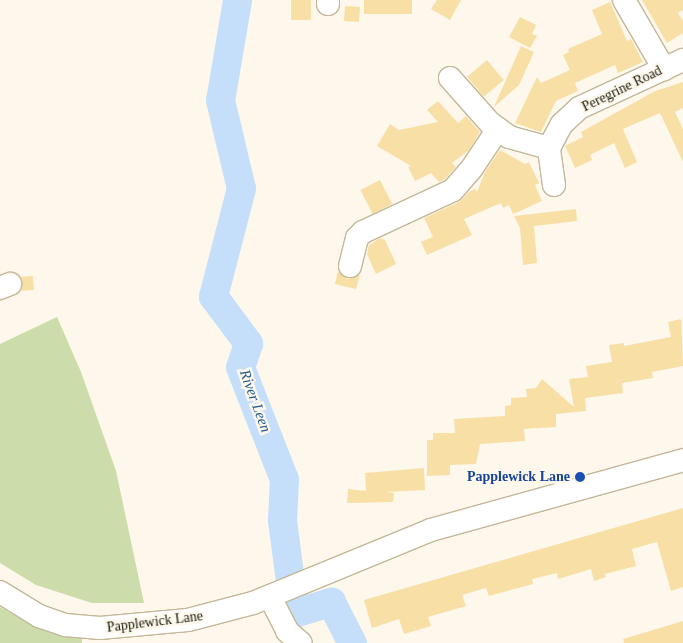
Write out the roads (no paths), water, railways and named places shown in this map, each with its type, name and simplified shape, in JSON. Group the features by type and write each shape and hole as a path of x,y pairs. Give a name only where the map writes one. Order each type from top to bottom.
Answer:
{"street":[{"path":"624,0 673,64"},
{"name":"Peregrine Road","path":"549,148 562,124 579,108 673,64"},
{"path":"450,78 494,126 508,137 549,148 554,185"},
{"path":"350,266 357,238 363,232 453,190 472,168 494,126"},
{"name":"Papplewick Lane","path":"0,592 38,616 65,625 100,628 188,620 270,597 432,530 683,460"},
{"path":"270,597 287,631 301,643"}],"waterway":[{"name":"River Leen","path":"237,0 220,100 241,188 213,296 248,343 240,367 284,479 282,520 294,613 331,602 352,643"}],"place":[{"name":"Papplewick Lane","path":"580,477"}]}
